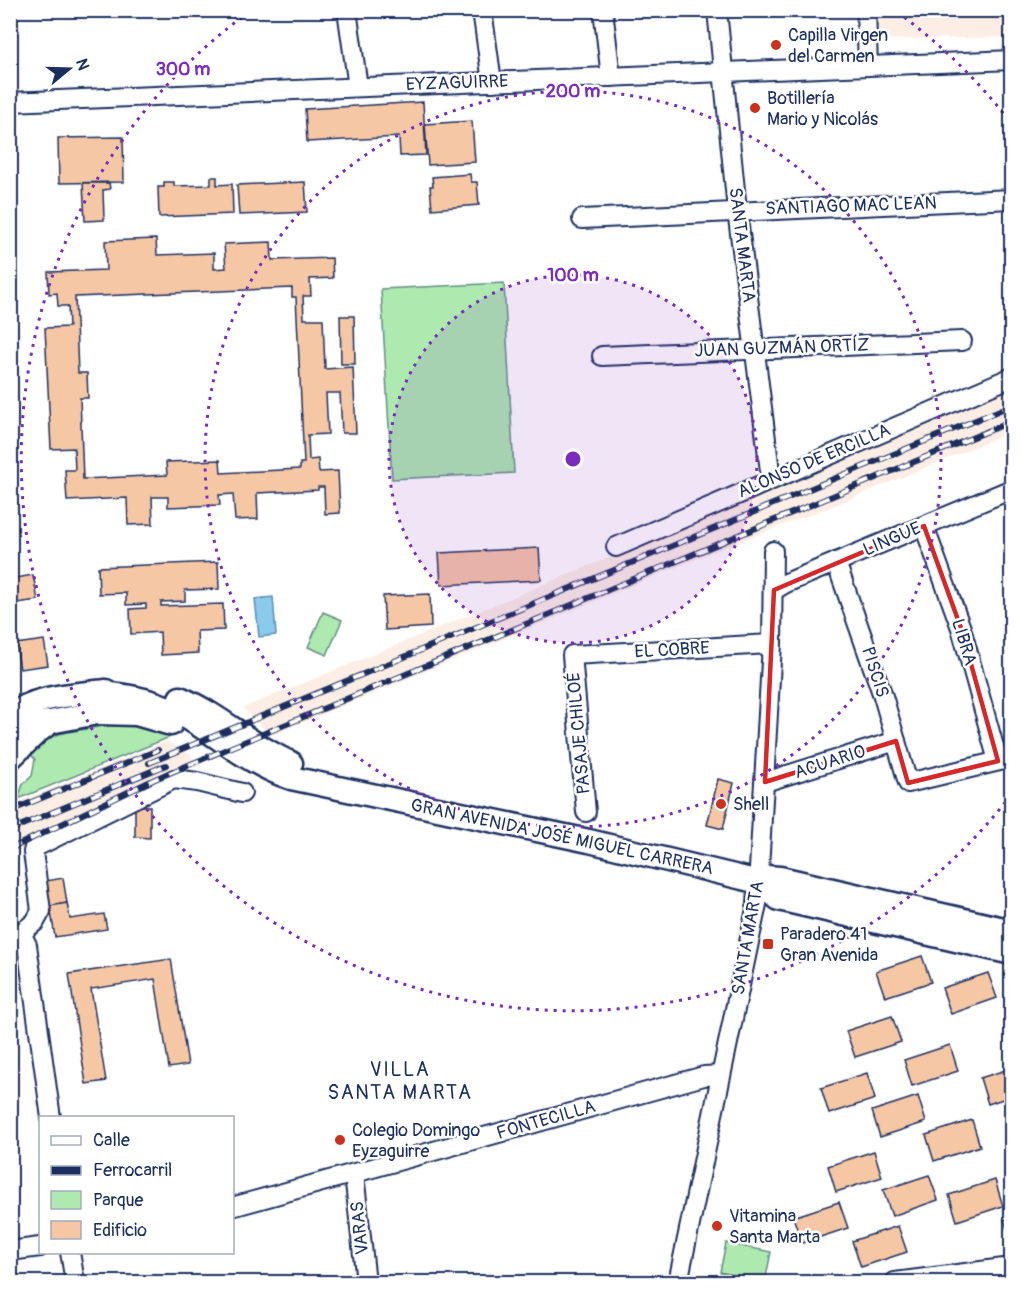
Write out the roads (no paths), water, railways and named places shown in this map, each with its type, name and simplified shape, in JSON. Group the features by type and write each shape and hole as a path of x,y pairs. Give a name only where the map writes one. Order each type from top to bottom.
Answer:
{"main road":[{"name":"GRAN AVENIDA JOSÉ MIGUEL CARRERA","path":"10,725 50,722 96,703 147,689 173,695 208,712 268,752 364,794"},
{"name":"GRAN AVENIDA JOSÉ MIGUEL CARRERA","path":"96,703 126,695 166,707 198,724 245,757 279,774 589,841 759,882 779,899 1011,953"},
{"name":"GRAN AVENIDA JOSÉ MIGUEL CARRERA","path":"10,716 22,707 36,702 96,703 177,727 204,743 237,770 278,789 364,794"},
{"path":"10,758 50,722"},
{"name":"GRAN AVENIDA JOSÉ MIGUEL CARRERA","path":"759,882 766,877 780,878 1011,931"}],"street":[{"path":"347,10 358,87"},
{"path":"482,10 492,82"},
{"path":"603,10 611,77"},
{"name":"SANTA MARTA","path":"717,10 737,210 771,479"},
{"path":"866,10 868,66"},
{"name":"EYZAGUIRRE","path":"10,102 1011,60"},
{"name":"SANTIAGO MAC LEAN","path":"582,219 1011,199"},
{"name":"JUAN GUZMÁN ORTÍZ","path":"602,356 962,341"},
{"name":"ALONSO DE ERCILLA","path":"616,547 1011,376"},
{"name":"LINGUE","path":"774,590 1011,489"},
{"name":"LIBRA","path":"924,526 1005,760"},
{"name":"SANTA MARTA","path":"678,1282 755,915 759,882 772,645 773,551"},
{"name":"PISCIS","path":"836,562 869,652 908,783 1005,760"},
{"name":"EL COBRE","path":"572,655 772,645"},
{"name":"PASAJE CHILOÉ","path":"572,655 586,812"},
{"name":"ACUARIO","path":"765,782 896,741"},
{"path":"51,1116 27,945 16,933 35,922 41,911 34,848 174,779 242,793"},
{"name":"FONTECILLA","path":"234,1206 704,1076 721,1075"},
{"name":"VARAS","path":"354,1174 366,1282"},
{"path":"10,1251 39,1247"},
{"path":"70,1254 75,1282"},
{"path":"895,1282 929,1281 1011,1267"}],"water":[{"path":"273,597 276,635 259,637 255,599"}],"railway":[{"path":"149,763 1012,405"},
{"path":"10,849 155,779 1012,421"},
{"path":"10,811 158,750"},
{"path":"10,830 166,765"}],"place":[{"name":"Capilla Virgen del Carmen","path":"776,45"},
{"name":"Botillería Mario y Nicolás","path":"755,108"},
{"name":"Shell","path":"721,804"},
{"name":"Paradero 41 Gran Avenida","path":"768,944"},
{"name":"Colegio Domingo Eyzaguirre","path":"340,1140"},
{"name":"Vitamina Santa Marta","path":"717,1226"}],"district":[{"name":"VILLA SANTA MARTA","path":"400,1080"}]}
